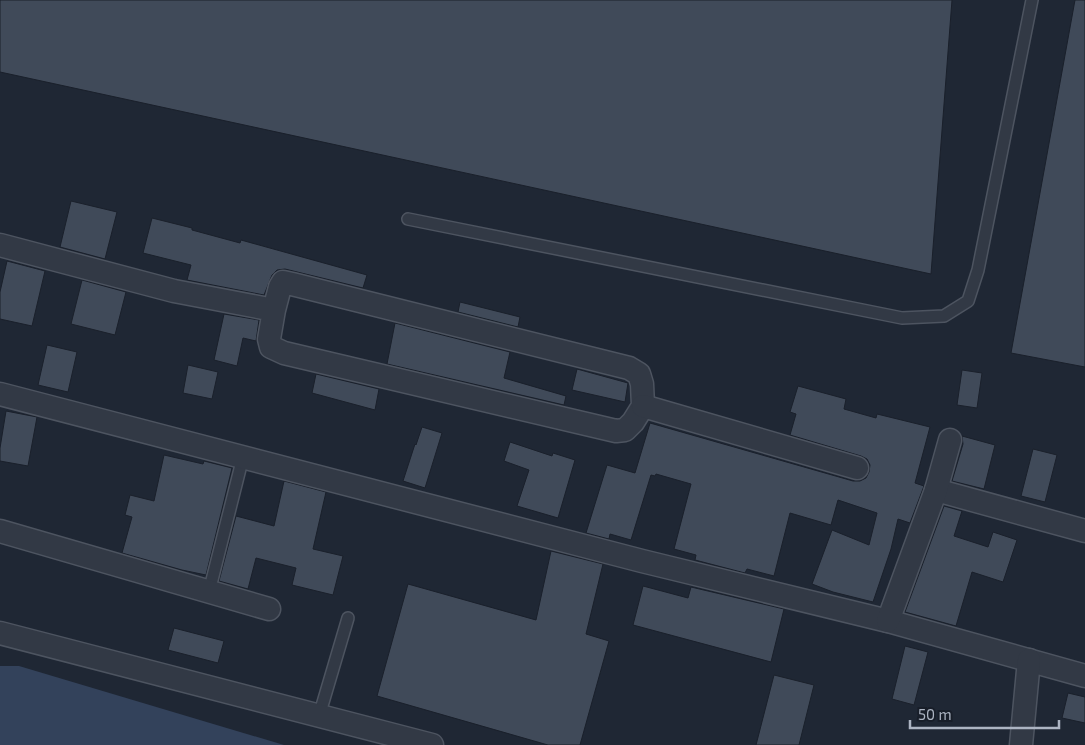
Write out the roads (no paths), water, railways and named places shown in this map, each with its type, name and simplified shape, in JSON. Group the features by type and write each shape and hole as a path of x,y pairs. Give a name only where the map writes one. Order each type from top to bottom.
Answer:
{"street":[{"path":"0,246 174,291 274,310"},
{"path":"283,282 629,368 639,374 642,384 643,406 633,422 625,430 616,431 284,353 271,347 269,339 274,310 283,282"},
{"path":"0,394 642,561 888,621 1085,676"},
{"path":"643,406 857,468"},
{"path":"888,621 936,490 950,440"},
{"path":"936,490 1085,532"},
{"path":"0,531 269,610"},
{"path":"0,632 432,745"},
{"path":"1021,745 1029,660"}],"lane":[{"path":"408,219 902,318 944,316 968,301 978,270 1032,0"},
{"path":"212,580 243,457"},
{"path":"319,716 348,618"}],"water":[{"path":"0,666 19,666 284,745 0,745"}]}
